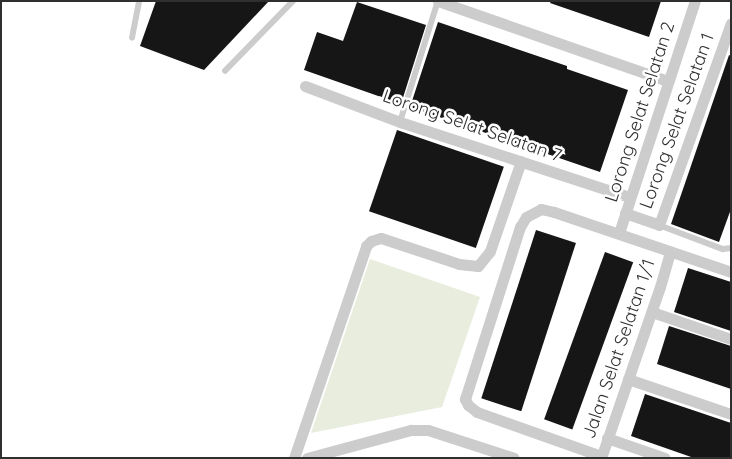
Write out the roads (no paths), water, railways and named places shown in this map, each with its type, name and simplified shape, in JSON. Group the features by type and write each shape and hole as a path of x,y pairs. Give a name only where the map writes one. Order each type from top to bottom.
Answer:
{"street":[{"path":"438,1 668,81"},
{"name":"Lorong Selat Selatan 2","path":"619,233 695,1"},
{"name":"Lorong Selat Selatan 1","path":"625,213 659,225 727,48 731,23"},
{"name":"Lorong Selat Selatan 7","path":"305,86 400,122 630,197"},
{"path":"294,458 366,246 375,238 381,238 459,264 478,266 490,251 521,162"},
{"path":"601,457 477,412 468,405 465,399 520,227 526,217 541,209 619,233 731,272"},
{"name":"Jalan Selat Selatan 1/1","path":"601,457 652,312 670,251"},
{"path":"652,312 731,339"},
{"path":"628,379 731,414"},
{"path":"307,458 411,430 428,430 501,456 514,458"},
{"path":"607,438 665,458"}],"lane":[{"path":"132,38 139,1"},
{"path":"225,71 293,1"},
{"path":"400,122 438,1"},
{"path":"659,225 723,249 731,248"}]}
